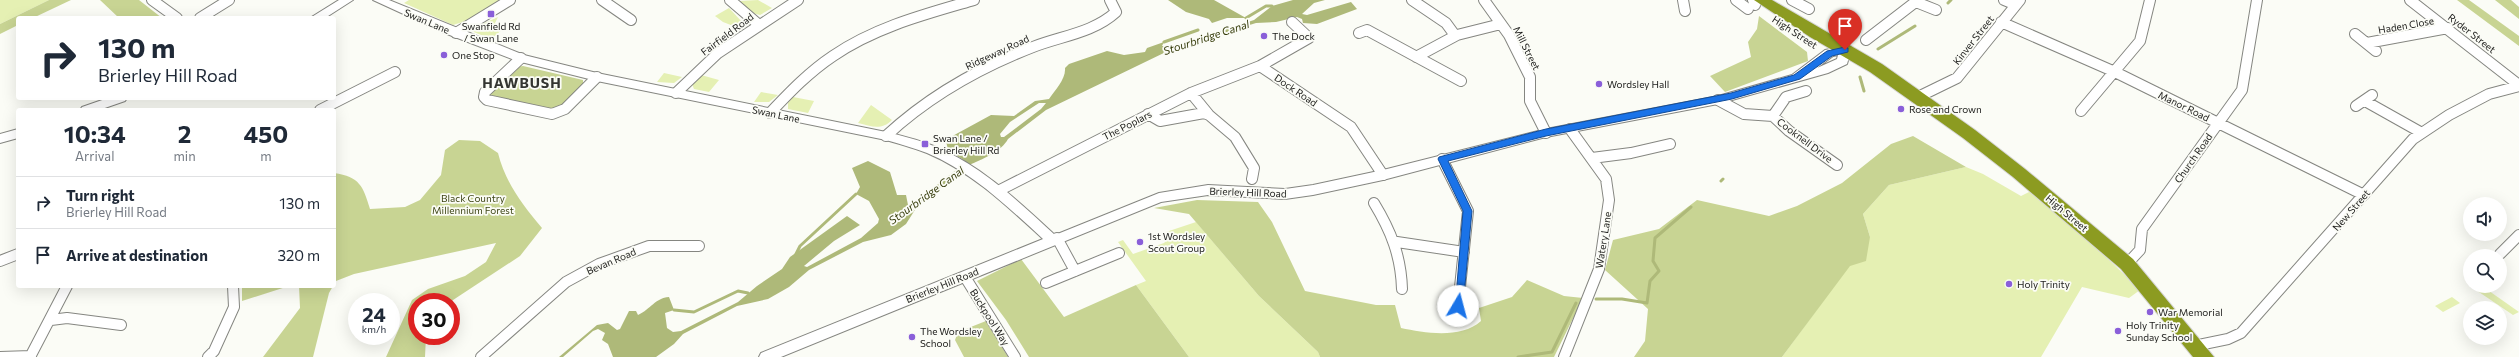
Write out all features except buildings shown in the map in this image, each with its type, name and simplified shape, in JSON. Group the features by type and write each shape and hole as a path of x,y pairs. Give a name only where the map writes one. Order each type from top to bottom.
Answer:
{"highway":[{"name":"High Street","path":"1753,3 1839,55 1912,95 1969,134 2019,173 2126,264 2199,351"}],"main road":[{"path":"319,16 347,0"},
{"name":"Swan Lane","path":"379,0 456,33 521,58 597,77 886,136 923,147 951,160 998,191"},
{"name":"Brierley Hill Road","path":"766,357 1159,198 1186,192 1208,190 1285,194 1382,175 1546,132 1718,100 1824,70 1839,55"},
{"path":"92,108 115,100"},
{"path":"0,139 16,134"},
{"path":"998,191 1055,239"}],"street":[{"path":"152,0 174,16"},
{"path":"203,16 228,0"},
{"path":"456,33 510,0"},
{"path":"602,0 631,20"},
{"path":"730,0 758,24"},
{"name":"Fairfield Road","path":"676,93 690,76 758,24 798,0"},
{"path":"770,112 793,89 818,68 864,38 911,20 974,0"},
{"name":"Ridgeway Road","path":"886,136 907,115 978,71 1034,47 1101,24 1116,12 1110,0"},
{"path":"1412,0 1434,9 1454,34"},
{"name":"Mill Street","path":"1484,0 1492,8 1509,35 1530,77 1530,101 1546,132"},
{"path":"1683,0 1685,11"},
{"path":"1736,0 1753,3"},
{"path":"1792,0 1809,9"},
{"path":"2004,0 2018,3"},
{"path":"2081,111 2140,42 2150,0"},
{"name":"Church Road","path":"2126,264 2140,250 2142,229 2242,90 2257,0"},
{"name":"Ryder Street","path":"2410,0 2448,28 2519,86"},
{"path":"1866,40 1917,1 1936,10"},
{"name":"Kinver Street","path":"1912,95 1957,78 2018,3"},
{"name":"Dock Road","path":"1292,22 1309,38 1260,66 1352,127 1382,175"},
{"name":"Manor Road","path":"2001,22 2115,72 2364,195"},
{"path":"1416,57 1440,40 1454,34 1501,24"},
{"name":"Haden Close","path":"2367,43 2448,28"},
{"path":"1359,33 1367,30 1461,81"},
{"path":"2355,34 2376,51"},
{"path":"521,58 485,92 484,97 487,100 552,114 565,109 597,77"},
{"name":"The Poplars","path":"998,191 1191,93 1260,66"},
{"path":"324,108 395,72"},
{"name":"New Street","path":"2199,351 2241,333 2413,139 2449,115 2489,94 2519,86"},
{"name":"Cooknell Drive","path":"1773,116 1786,97 1806,91"},
{"path":"1191,93 1209,115 1235,137 1254,168 1252,179"},
{"path":"1732,96 1737,112"},
{"path":"2356,106 2368,98 2422,133"},
{"name":"Cooknell Drive","path":"1718,100 1737,112 1756,117 1773,116 1789,131 1837,165"},
{"path":"1148,114 1160,121 1204,113 1209,115"},
{"name":"Watery Lane","path":"1564,357 1599,270 1609,200 1606,179 1570,128"},
{"path":"1592,158 1631,153 1670,144"},
{"path":"1442,159 1468,211 1458,306"},
{"path":"1374,203 1397,242 1401,260 1402,290"},
{"path":"2505,249 2519,235"},
{"path":"1055,239 1075,271"},
{"path":"1397,242 1464,252"},
{"name":"Bevan Road","path":"481,357 566,282 599,264 649,246 699,246"},
{"path":"1046,283 1119,253"},
{"path":"0,261 16,255"},
{"name":"Buckpool Way","path":"965,276 1016,357"},
{"path":"0,357 30,357 51,320 65,288"},
{"path":"208,357 214,351 234,308 233,288"},
{"path":"51,320 67,318 121,324"}],"shaded area":[{"path":"0,0 49,0 16,16 0,24"},
{"path":"409,0 500,0 466,21 453,25 404,3"},
{"path":"758,0 772,8 760,15 752,13 739,1"},
{"path":"729,8 743,23 741,29 723,22 715,16"},
{"path":"498,17 495,23 503,29 491,39 469,30"},
{"path":"664,73 682,77 674,83 657,82"},
{"path":"701,75 719,80 709,92 694,89 692,84"},
{"path":"761,92 778,95 769,102 754,102"},
{"path":"793,97 814,101 808,113 788,109 788,103"},
{"path":"871,105 892,120 880,127 858,123"},
{"path":"1966,167 1983,174 2021,196 2031,191 2097,248 2140,290 2129,298 2082,287 2041,357 1782,357 1870,237 1863,214 1889,185"},
{"path":"1196,222 1259,296 1318,352 1320,357 1189,357 1136,285 1146,281 1118,242 1123,240 1133,254 1164,243 1167,240 1163,233"},
{"path":"2480,293 2492,293 2503,301 2492,301"},
{"path":"2452,297 2460,303 2443,312 2435,306"},
{"path":"2507,304 2519,312 2513,315 2507,311"}],"green space":[{"path":"49,0 71,0 37,16 16,16"},
{"path":"100,0 139,0 159,16 117,16"},
{"path":"2457,0 2469,0 2519,36 2519,46"},
{"path":"2495,0 2511,0 2519,7 2519,19"},
{"path":"16,16 16,26 0,34 0,24"},
{"path":"1759,16 1807,52 1808,61 1725,92 1710,76 1751,57 1748,42 1757,29"},
{"path":"523,66 583,80 583,84 557,110 491,98 490,94 516,67"},
{"path":"1913,136 1966,167 1889,185 1863,214 1870,237 1866,261 1850,266 1782,357 1634,357 1645,341 1648,309 1605,270 1613,240 1659,229 1697,200 1769,216 1797,206 1842,183 1891,144"},
{"name":"Black Country Millennium Forest","path":"459,140 480,141 498,153 510,184 528,211 542,228 520,256 460,295 460,293 422,293 428,289 465,276 486,262 496,243 354,274 336,281 336,173 350,177 359,184 365,194 370,209 405,207 420,200 441,175 445,150"},
{"path":"1197,200 1258,202 1272,222 1305,291 1376,305 1395,305 1401,328 1421,332 1442,333 1473,327 1481,321 1479,308 1512,297 1527,280 1564,296 1583,298 1554,357 1320,357 1318,352 1259,296 1189,214 1154,208"},
{"path":"1021,259 1064,317 1136,285 1189,357 1029,357 1006,320 977,281"},
{"path":"242,288 283,288 242,301"},
{"path":"299,288 332,288 329,293 313,357 263,357 300,308"},
{"name":"Black Country Millennium Forest","path":"408,309 408,345 426,345 425,357 386,357 391,345 400,345 400,326"},
{"path":"986,321 1008,357 964,357 955,340 958,332"}],"water":[{"path":"1168,0 1214,0 1246,18 1227,18 1212,23 1209,19 1186,12"},
{"name":"Stourbridge Canal","path":"1293,0 1325,0 1314,3 1302,14 1307,15 1351,2 1357,9 1317,24 1303,23 1302,19 1297,17 1276,22 1256,23 1170,50 1046,110 1008,139 996,151 969,165 918,205 906,224 891,235 863,242 809,270 789,287 768,299 737,306 683,334 674,344 656,357 613,357 608,344 602,340 605,333 598,329 593,331 563,357 559,357 597,325 608,323 617,330 620,329 629,311 636,311 638,315 660,299 664,298 669,297 674,310 665,313 667,328 673,332 681,331 738,302 757,286 782,269 790,257 847,216 860,225 834,241 804,266 807,267 861,238 878,223 879,219 869,201 856,194 860,187 852,168 868,161 890,172 897,195 906,195 908,205 912,205 966,162 950,151 947,144 947,139 991,115 1014,116 1035,101 1049,99 1062,80 1065,68 1069,64 1107,51 1124,55 1145,52 1147,48 1164,42 1162,46 1175,46 1254,20 1272,6","holes":["1039,103 1046,103 1041,109 1004,137 1001,137 1000,134 1010,122"]}],"waterway":[{"path":"1948,3 1951,0"},
{"name":"Stourbridge Canal","path":"1246,18 1266,6 1272,6"},
{"path":"1878,49 1915,26"},
{"name":"Stourbridge Canal","path":"1164,42 1198,30"},
{"path":"1860,77 1864,91"},
{"path":"796,254 800,246 856,194"},
{"path":"1596,299 1622,299 1647,303 1650,281 1659,271 1653,261 1655,238 1691,207"},
{"path":"674,310 694,312 738,291 748,293"},
{"path":"1518,357 1552,352 1576,303"}],"place":[{"name":"Swanfield Rd / Swan Lane","path":"491,14"},
{"name":"The Dock","path":"1264,36"},
{"name":"One Stop","path":"444,55"},
{"name":"Wordsley Hall","path":"1599,84"},
{"name":"Rose and Crown","path":"1901,109"},
{"name":"Swan Lane / Brierley Hill Rd","path":"925,144"},
{"name":"1st Wordsley Scout Group","path":"1140,242"},
{"name":"Holy Trinity","path":"2009,284"},
{"name":"War Memorial","path":"2150,312"},
{"name":"Holy Trinity Sunday School","path":"2118,331"},
{"name":"The Wordsley School","path":"912,337"}],"district":[{"name":"HAWBUSH","path":"522,82"}],"route":[{"path":"1458,306 1468,225 1468,211 1465,202 1442,159 1546,132 1590,126 1718,100 1797,77 1830,53 1845,50"}]}
